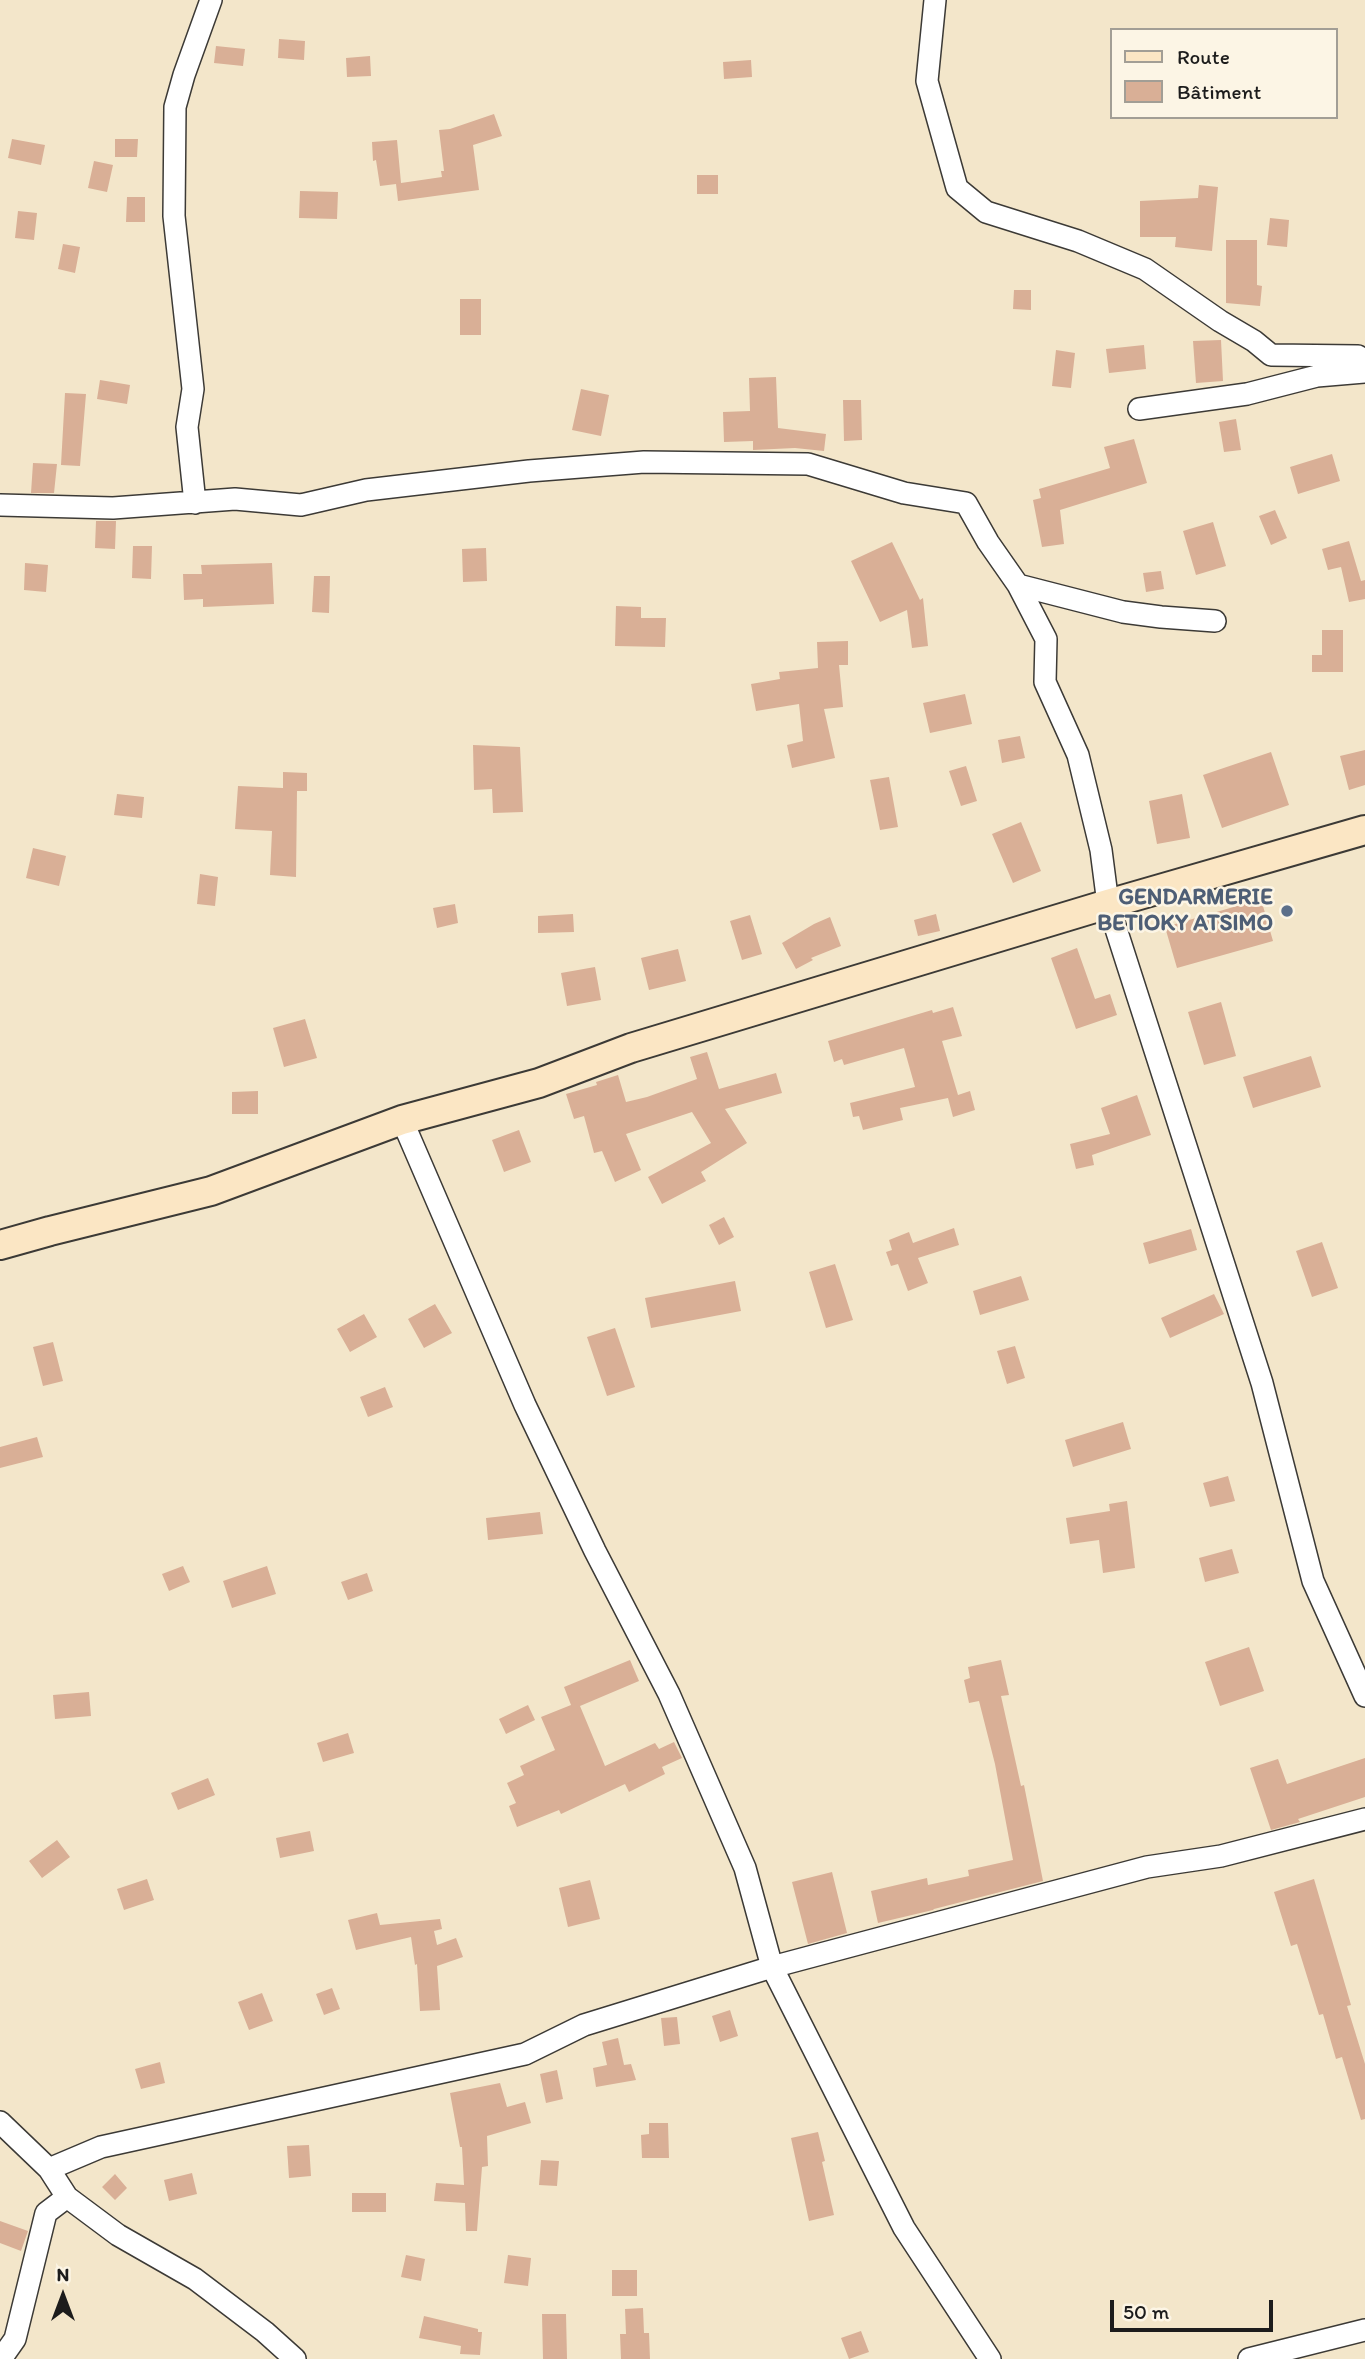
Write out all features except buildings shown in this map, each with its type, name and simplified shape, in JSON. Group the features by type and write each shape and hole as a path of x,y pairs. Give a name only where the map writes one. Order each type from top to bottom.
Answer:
{"main road":[{"path":"0,1245 211,1191 402,1119 539,1083 631,1048 1108,904 1365,830"}],"street":[{"path":"194,503 187,427 193,389 174,216 175,107 211,0"},
{"path":"935,0 927,81 957,188 986,212 1078,240 1145,269 1271,355 1358,356 1365,360"},
{"path":"1139,409 1247,394 1317,376 1365,372"},
{"path":"0,505 113,508 235,499 301,505 366,490 529,471 644,462 808,464 904,493 965,503 1018,585 1046,639 1045,682 1078,755 1101,850 1108,904 1262,1383 1313,1581 1365,1696"},
{"path":"1018,585 1123,611 1215,621"},
{"path":"402,1119 525,1405 595,1551 669,1694 745,1868 772,1967 904,2228 990,2359"},
{"path":"49,2169 101,2147 525,2054 584,2025 772,1967 1147,1867 1221,1856 1365,1819"},
{"path":"0,2122 49,2169 67,2197 118,2235 195,2279 265,2332 295,2359"},
{"path":"1,2359 15,2339 46,2213 67,2197"},
{"path":"1249,2359 1365,2330"}],"place":[{"name":"GENDARMERIE BETIOKY ATSIMO","path":"1287,911"}]}
